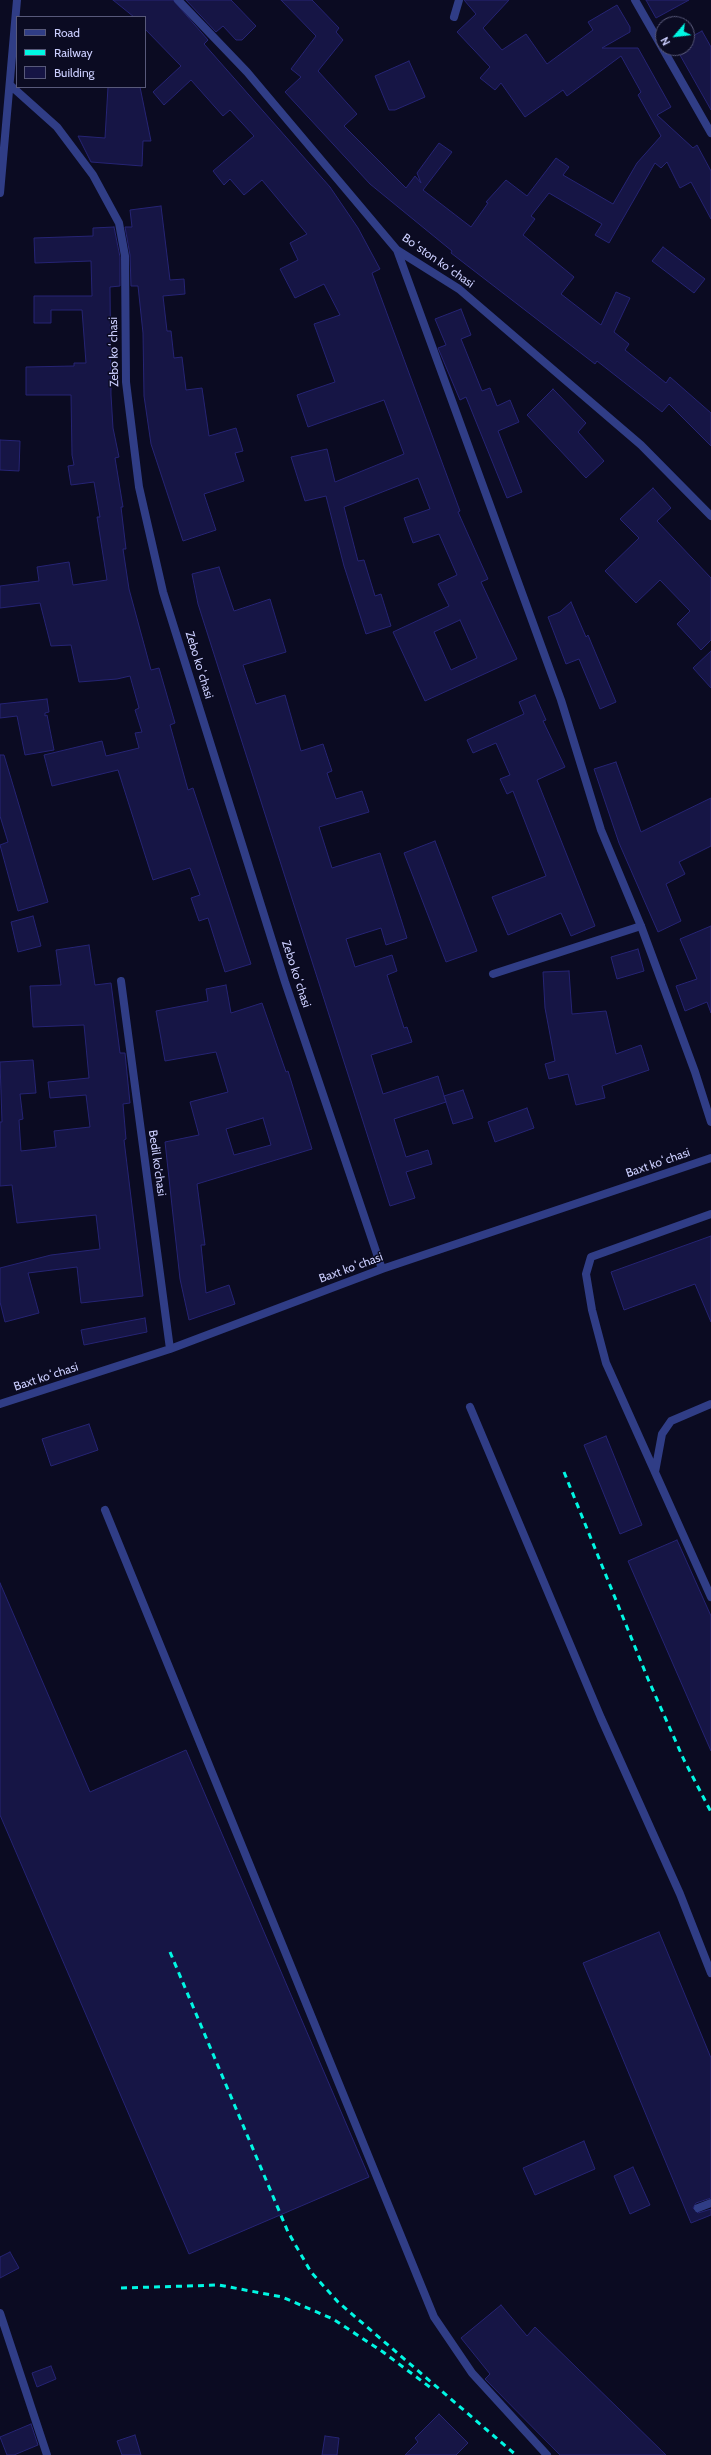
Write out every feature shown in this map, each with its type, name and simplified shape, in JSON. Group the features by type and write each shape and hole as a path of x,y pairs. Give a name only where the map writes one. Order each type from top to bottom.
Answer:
{"street":[{"path":"0,193 17,0"},
{"name":"Boʻston koʻchasi","path":"178,0 247,72 397,250 459,289 641,445 711,516"},
{"path":"454,17 460,0"},
{"path":"635,0 711,133"},
{"name":"Zebo koʻchasi","path":"10,85 57,127 93,176 119,223 125,256 126,382 138,479 163,592 285,982 382,1269"},
{"path":"397,250 560,700 601,830 640,926 711,1122"},
{"path":"493,974 640,926"},
{"name":"Bedil ko'chasi","path":"121,981 170,1349"},
{"name":"Baxt koʻchasi","path":"0,1404 170,1349 382,1269 711,1158"},
{"path":"711,1214 591,1257 586,1274 592,1310 606,1363 711,1597"},
{"path":"655,1472 662,1434 670,1421 711,1404"},
{"path":"470,1407 601,1718 680,1894 711,1973"},
{"path":"105,1510 434,2316 472,2373 547,2455"},
{"path":"698,2208 711,2203"},
{"path":"0,2313 47,2455"}],"building":[{"path":"113,0 173,0 208,40 204,44 330,187 358,228 380,269 372,273 460,511 458,512 488,579 481,582 517,659 425,701 393,632 449,606 438,584 457,575 439,534 413,543 404,518 430,509 418,478 344,507 358,561 364,560 375,596 381,594 391,626 366,634 344,566 326,496 305,501 291,457 327,449 335,482 404,454 384,400 308,427 297,395 335,382 314,324 340,315 324,284 295,298 280,269 298,260 290,243 307,234 262,180 244,195 230,179 224,185 213,171 254,136 230,110 223,116 191,80 164,105 153,92 181,66 146,30 146,16 133,16","holes":["460,620 477,658 451,670 434,632"]},
{"path":"186,0 231,0 256,26 242,40 236,40 223,26 216,32"},
{"path":"281,0 312,0 339,28 336,32 343,40 318,71 357,114 344,126 406,188 415,176 421,183 417,173 439,143 452,152 423,190 471,227 488,203 486,202 506,180 527,196 556,158 569,167 563,175 613,204 637,163 661,136 638,95 641,92 621,56 567,96 563,90 525,117 501,83 495,90 480,78 490,67 457,32 476,14 464,0 509,0 483,28 502,50 526,34 547,64 593,30 588,22 617,5 630,27 630,32 602,48 638,48 671,107 657,115 693,148 697,145 711,171 711,219 691,182 680,188 667,162 661,168 655,163 609,243 595,235 602,224 549,193 531,216 535,219 523,235 574,277 561,294 601,325 616,292 630,298 614,332 629,344 625,350 666,383 670,377 711,413 711,446 669,404 662,412 597,361 595,364 451,253 452,251 370,184 285,92 301,77 291,69 316,36"},
{"path":"646,0 689,0 660,16 655,16"},
{"path":"702,31 711,47 711,110 681,56 695,56 695,35"},
{"path":"409,61 425,97 395,110 389,110 375,76"},
{"path":"108,88 140,88 151,141 143,141 142,166 91,162 78,136 105,138"},
{"path":"161,206 170,280 184,279 185,294 163,296 167,331 171,331 174,358 182,357 186,390 202,388 209,436 236,428 243,451 235,453 244,481 204,494 216,530 183,541 151,444 144,396 143,333 138,286 131,286 130,255 125,227 132,227 130,210"},
{"path":"114,227 120,257 120,286 110,287 111,395 113,428 119,457 115,458 123,507 121,507 126,549 123,549 129,589 151,670 159,668 175,723 170,725 188,790 193,788 251,964 225,972 208,918 199,921 191,898 200,895 190,868 153,880 118,770 52,786 44,755 102,741 106,756 139,748 135,733 142,732 135,710 139,708 130,676 117,679 79,682 71,645 51,646 40,603 0,608 0,586 39,581 37,567 69,562 73,585 107,580 97,517 100,517 94,482 71,485 68,466 74,465 72,455 71,395 26,395 26,367 74,366 74,363 86,363 82,310 51,310 51,323 34,323 34,296 92,296 91,261 35,263 34,238 93,236 93,228"},
{"path":"663,247 705,279 694,293 652,261"},
{"path":"461,309 471,335 461,339 482,391 490,388 497,406 510,400 519,422 498,431 522,492 507,498 466,397 460,400 438,348 446,345 435,319"},
{"path":"553,389 586,423 578,432 604,461 586,478 527,415"},
{"path":"0,440 20,441 19,471 0,470"},
{"path":"653,488 671,508 657,521 711,578 711,640 701,650 677,624 690,611 660,580 636,603 605,571 639,538 620,519"},
{"path":"219,567 234,611 270,599 286,652 243,665 256,704 285,695 301,751 323,744 332,771 327,773 336,799 362,791 369,812 319,827 332,868 380,853 407,938 386,945 381,928 346,939 355,967 392,955 397,971 387,975 404,1028 407,1027 412,1042 371,1055 383,1094 438,1076 446,1102 394,1119 406,1157 428,1150 432,1164 406,1172 415,1198 390,1206 198,604 192,574"},
{"path":"571,602 586,637 588,635 616,702 600,709 579,659 566,664 548,617 560,612"},
{"path":"711,651 711,688 693,668"},
{"path":"535,695 546,720 543,721 565,767 537,780 595,926 571,936 561,913 508,935 492,897 546,876 513,791 507,794 500,779 510,775 496,743 473,753 467,740 524,714 519,702"},
{"path":"47,699 49,712 45,713 45,716 47,715 54,750 25,755 17,716 0,718 0,704"},
{"path":"0,755 4,755 48,902 18,911 0,845 8,842 0,816"},
{"path":"616,762 641,832 711,798 711,846 679,862 685,874 666,884 681,921 658,932 619,843 594,769"},
{"path":"435,841 477,951 446,962 404,853"},
{"path":"33,916 41,946 18,952 11,922"},
{"path":"711,926 711,1013 707,1002 685,1011 676,986 697,979 680,939"},
{"path":"89,945 95,985 111,983 120,1053 125,1053 130,1103 123,1104 126,1139 124,1140 143,1296 81,1303 77,1267 28,1273 39,1313 5,1322 0,1302 0,1268 51,1255 100,1249 96,1215 17,1223 12,1185 0,1186 0,1122 2,1122 0,1062 33,1060 36,1093 20,1094 23,1119 19,1120 21,1151 56,1147 54,1131 90,1127 86,1095 50,1098 48,1082 89,1078 84,1025 33,1027 30,986 61,985 56,950"},
{"path":"638,949 644,971 617,979 611,957"},
{"path":"569,971 572,1014 606,1011 616,1054 641,1045 649,1070 602,1086 605,1098 576,1105 568,1074 549,1079 545,1064 555,1061 545,1008 543,972"},
{"path":"226,985 231,1013 262,1003 286,1072 288,1071 312,1149 197,1184 205,1245 201,1245 206,1293 229,1285 235,1304 189,1320 180,1279 165,1142 199,1135 190,1102 228,1092 216,1052 165,1061 156,1011 208,1001 206,989","holes":["263,1118 271,1145 234,1155 226,1129"]},
{"path":"463,1090 473,1118 453,1124 444,1096"},
{"path":"527,1108 534,1128 495,1142 488,1122"},
{"path":"711,1236 711,1322 695,1284 624,1310 611,1272"},
{"path":"145,1318 147,1332 84,1345 81,1330"},
{"path":"89,1424 98,1450 51,1466 42,1439"},
{"path":"606,1436 642,1525 620,1534 584,1445"},
{"path":"677,1540 711,1616 711,1751 628,1561"},
{"path":"0,1583 90,1792 186,1750 369,2177 189,2254 0,1815"},
{"path":"659,1932 711,2058 711,2198 696,2203 693,2208 698,2213 711,2209 711,2215 691,2223 583,1963"},
{"path":"584,2141 595,2169 535,2195 523,2168"},
{"path":"633,2167 650,2205 630,2214 614,2176"},
{"path":"10,2252 19,2268 0,2278 0,2257"},
{"path":"501,2305 527,2336 535,2327 666,2455 560,2455 485,2379 490,2374 461,2338"},
{"path":"51,2366 56,2379 37,2387 32,2373"},
{"path":"439,2414 468,2443 456,2455 405,2455 418,2442 415,2438"},
{"path":"31,2424 38,2445 14,2455 7,2455 0,2437"},
{"path":"135,2435 141,2455 122,2455 117,2441"},
{"path":"325,2436 339,2438 337,2455 322,2455"}],"railway":[{"path":"564,1472 648,1679 684,1760 711,1812"},
{"path":"170,1952 288,2232 311,2272 338,2302 516,2455"},
{"path":"121,2288 219,2285 282,2297 333,2319 383,2352 431,2388"}]}
